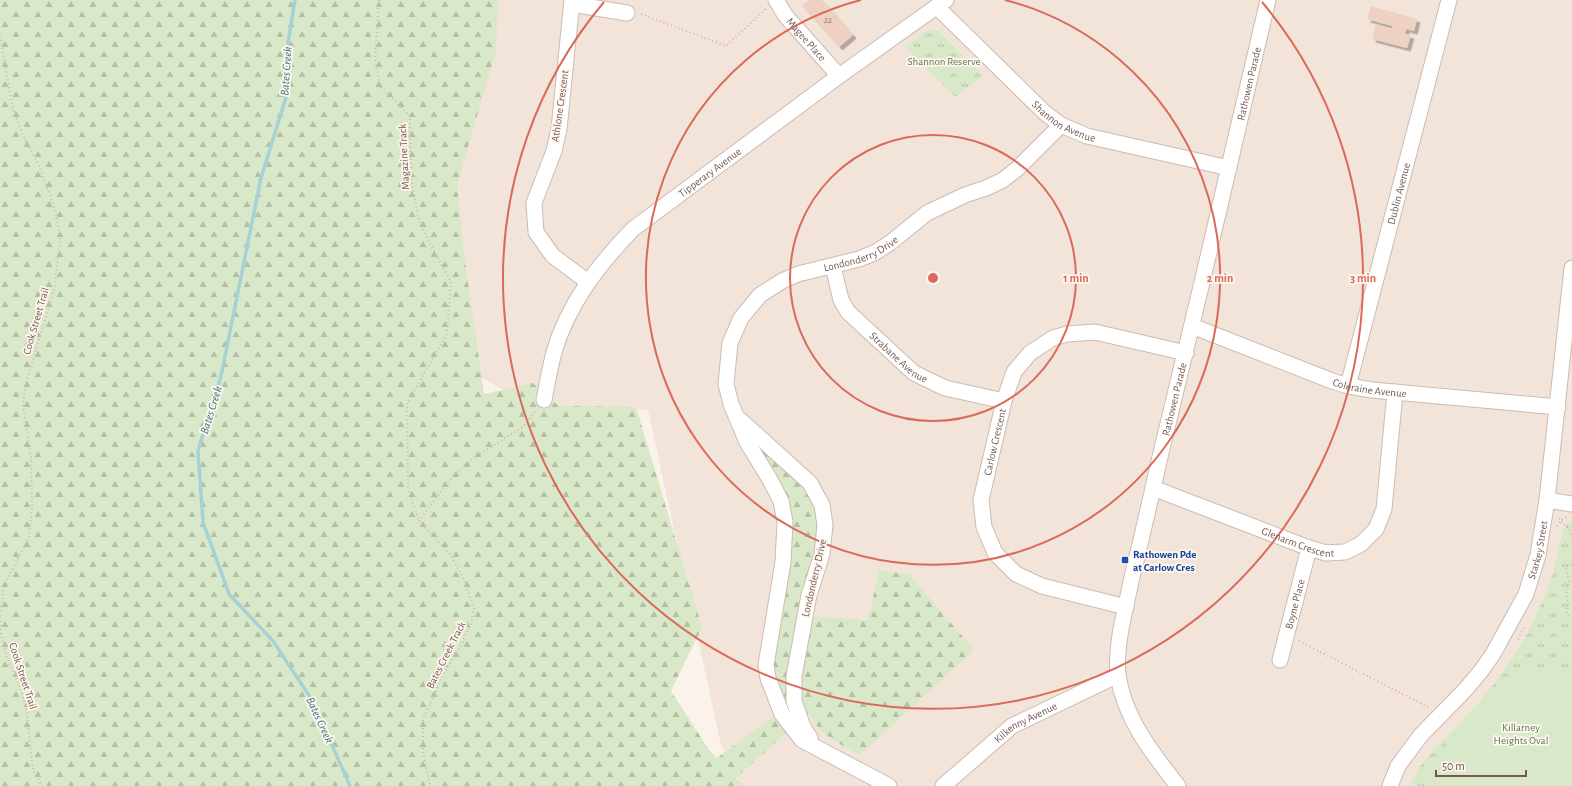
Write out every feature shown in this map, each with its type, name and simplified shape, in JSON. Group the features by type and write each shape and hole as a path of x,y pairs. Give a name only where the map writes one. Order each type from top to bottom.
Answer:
{"street":[{"name":"Rathowen Parade","path":"1178,786 1148,749 1133,721 1118,675 1120,636 1153,488 1268,0"},
{"name":"Dublin Avenue","path":"1348,386 1449,0"},
{"path":"572,2 627,12"},
{"name":"Athlone Crescent","path":"572,2 559,129 554,152 534,202 536,232 553,256 588,282"},
{"name":"Magee Place","path":"773,3 839,76"},
{"name":"Shannon Avenue","path":"941,3 1045,113 1061,125 1087,136 1229,168"},
{"name":"Tipperary Avenue","path":"544,400 554,352 567,321 588,282 610,253 633,229 839,76 941,3"},
{"name":"Londonderry Drive","path":"889,786 802,740 782,714 768,678 766,665 783,562 785,522 781,501 747,442 731,404 726,384 730,343 741,318 760,296 782,281 798,274 859,259 874,253 890,243 927,213 965,195 1003,180 1018,168 1061,125"},
{"name":"Strabane Avenue","path":"833,266 842,300 848,312 914,373 945,388 1004,401"},
{"name":"Starkey Street","path":"1390,786 1398,766 1421,735 1481,670 1497,647 1526,594 1538,555 1547,500 1558,407 1567,364 1572,268"},
{"name":"Coleraine Avenue","path":"1192,326 1332,382 1348,386 1395,392 1558,407"},
{"name":"Carlow Crescent","path":"1126,607 1042,586 1016,574 995,553 984,527 981,500 1004,401 1014,372 1030,353 1053,338 1067,334 1095,332 1186,353"},
{"name":"Glenarm Crescent","path":"1153,488 1309,548 1326,553 1345,552 1361,544 1376,529 1384,509 1395,392"},
{"name":"Londonderry Drive","path":"736,415 810,484 822,505 825,525 822,554 810,595 794,676 794,700 803,728 816,747"},
{"path":"1547,500 1572,504"},
{"name":"Boyne Place","path":"1280,660 1309,548"},
{"name":"Kilkenny Avenue","path":"943,786 1012,726 1118,675"}],"path":[{"name":"Magazine Track","path":"379,0 376,59 380,86 410,116 411,179 420,224 451,282 447,334 408,403 408,488 419,521"},
{"path":"627,12 640,14 726,46 773,3"},
{"name":"Cook Street Trail","path":"0,36 12,104 22,133 40,166 56,212 60,240 54,290 25,387 23,405 31,458 32,507 29,537 4,586 0,613"},
{"path":"419,521 446,484 472,459 523,427 544,400"},
{"path":"1559,518 1570,531 1572,539"},
{"name":"Bates Creek Track","path":"419,521 449,553 464,579 474,609 471,624 458,651 440,679 423,719 423,750 430,786"},
{"path":"1572,565 1567,566 1566,569 1569,583 1566,595 1568,604 1567,612 1572,618"},
{"name":"Cook Street Trail","path":"0,617 1,634 7,658 22,692 27,713 33,770 42,786"},
{"path":"1286,634 1442,714"}],"shaded area":[{"path":"493,0 1572,0 1572,786 742,786 721,745 648,410 540,409 472,373 451,186"}],"green space":[{"path":"0,0 498,0 496,51 457,184 464,254 484,394 533,383 559,406 636,407 702,627 671,691 709,750 717,758 784,708 773,677 772,664 791,521 758,451 756,441 805,486 817,505 819,522 816,550 799,616 868,620 879,570 910,575 974,650 860,755 837,742 821,730 816,725 809,712 736,778 744,786 0,786"},
{"name":"Shannon Reserve","path":"928,30 939,31 983,76 955,97 905,47"},
{"name":"Killarney Heights Oval","path":"1572,521 1572,786 1410,786 1420,766 1481,700 1505,669 1519,647 1542,604 1554,571 1563,530"},
{"name":"Killarney Heights Oval","path":"1572,668 1572,786 1425,786 1425,779 1449,741 1498,692 1528,669"}],"building":[{"path":"809,0 822,0 853,35 839,47 802,6"},
{"path":"1371,6 1417,19 1414,31 1406,29 1405,34 1411,35 1407,48 1372,39 1376,25 1392,29 1392,26 1367,19"}],"waterway":[{"name":"Bates Creek","path":"295,0 288,43 287,94 261,178 221,376 198,451 203,522 229,594 273,641 312,700 350,786"}],"place":[{"name":"Rathowen Pde at Carlow Cres","path":"1125,560"}]}
